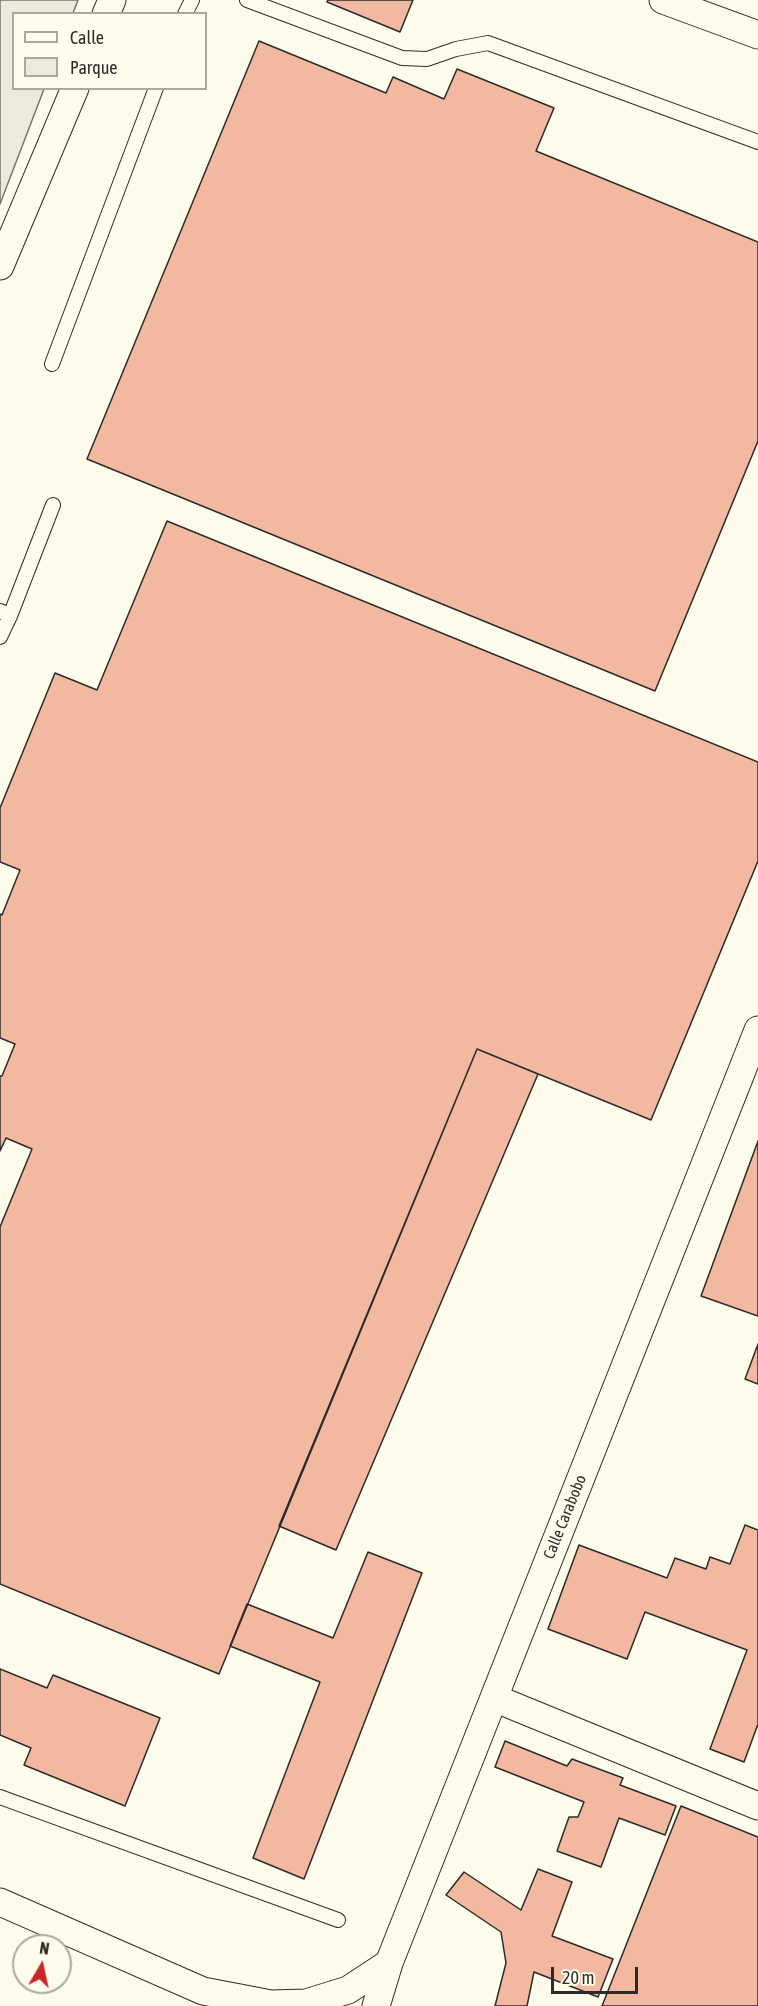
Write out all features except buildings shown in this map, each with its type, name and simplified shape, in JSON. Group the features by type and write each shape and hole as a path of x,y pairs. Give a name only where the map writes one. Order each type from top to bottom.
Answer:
{"street":[{"path":"663,0 758,35"},
{"path":"0,266 74,90"},
{"name":"Calle Carabobo","path":"376,2006 389,1963 494,1698 752,1064 758,1030"},
{"path":"494,1698 758,1806"},
{"path":"0,1902 209,2001 306,2003 348,1990 389,1963"}],"lane":[{"path":"247,0 402,58 427,59 456,49 488,43 758,142"},
{"path":"52,364 155,90"},
{"path":"0,637 5,613 53,505"},
{"path":"0,1797 338,1920"}],"green space":[{"path":"0,0 78,0 73,12 12,12 12,90 44,90 0,204"}]}
